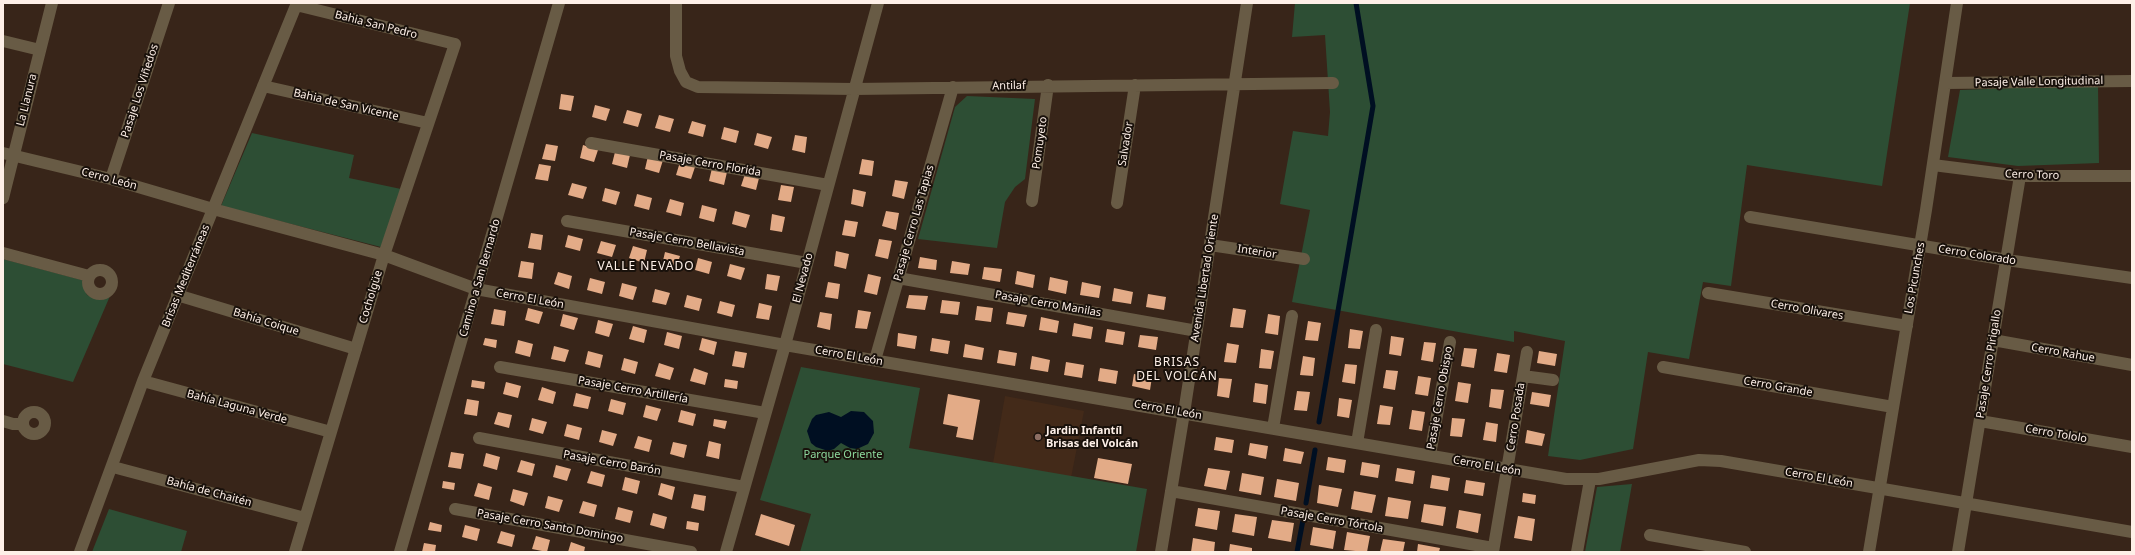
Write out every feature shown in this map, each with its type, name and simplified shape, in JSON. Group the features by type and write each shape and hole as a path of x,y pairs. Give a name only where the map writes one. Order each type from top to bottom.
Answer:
{"street":[{"name":"La Llanura","path":"3,198 8,154 40,50 52,3"},
{"name":"Pasaje Los Viñedos","path":"111,179 169,3"},
{"name":"Camino a San Bernardo","path":"400,552 559,3"},
{"name":"Antilaf","path":"676,3 676,56 686,82 698,87 854,89 1048,85 1235,85 1333,83"},
{"name":"El Nevado","path":"726,552 785,345 878,3"},
{"name":"Avenida Libertad Oriente","path":"1161,552 1184,413 1247,3"},
{"name":"Los Picunches","path":"1869,552 1933,165 1957,3"},
{"name":"Bahia San Pedro","path":"297,4 455,44"},
{"name":"Brisas Mediterráneas","path":"80,552 113,467 143,381 177,295 297,4"},
{"path":"3,41 40,50"},
{"name":"Cocholgüe","path":"295,552 384,254 455,44"},
{"name":"Pasaje Valle Longitudinal","path":"1945,83 2132,81"},
{"name":"Pomuyeto","path":"1032,201 1048,85"},
{"name":"Salvador","path":"1117,203 1135,85"},
{"name":"Bahia de San Vicente","path":"263,86 428,124"},
{"name":"Pasaje Cerro Las Tapias","path":"875,360 953,87"},
{"name":"Pasaje Cerro Florida","path":"591,143 828,185"},
{"name":"Cerro León","path":"8,154 111,179 213,209"},
{"name":"Cerro Toro","path":"1933,165 2020,176 2132,176"},
{"name":"Pasaje Cerro Pirigallo","path":"1958,552 2020,176"},
{"name":"Cerro El León","path":"213,209 384,254 476,289 785,345 1566,479 1590,480 1614,477 1699,460 1721,461 2132,532"},
{"name":"Cerro Colorado","path":"1750,218 2007,260 2132,278"},
{"name":"Pasaje Cerro Bellavista","path":"567,221 807,263"},
{"name":"Interior","path":"1210,245 1304,259"},
{"path":"3,253 89,276"},
{"name":"Pasaje Cerro Manilas","path":"898,278 1197,330"},
{"name":"Cerro Olivares","path":"1708,293 1906,326"},
{"name":"Bahía Coique","path":"177,295 356,349"},
{"path":"1273,428 1292,316"},
{"path":"1357,443 1376,330"},
{"name":"Cerro Rahue","path":"1993,340 2132,365"},
{"name":"Pasaje Cerro Obispo","path":"1430,456 1450,342"},
{"name":"Cerro Posada","path":"1493,550 1527,352"},
{"name":"Pasaje Cerro Artillería","path":"500,367 765,413"},
{"name":"Cerro Grande","path":"1663,367 1893,407"},
{"path":"1523,376 1553,380"},
{"name":"Bahía Laguna Verde","path":"143,381 331,432"},
{"path":"3,421 13,424 22,424"},
{"name":"Cerro Tololo","path":"1980,421 2132,447"},
{"name":"Pasaje Cerro Barón","path":"479,438 744,487"},
{"name":"Bahía de Chaitén","path":"113,467 305,518"},
{"path":"1577,552 1590,480"},
{"name":"Pasaje Cerro Tórtola","path":"1171,491 1493,550"},
{"name":"Pasaje Cerro Santo Domingo","path":"455,509 692,552"},
{"path":"1650,535 1745,552"}],"shaded area":[{"name":"Jardin Infantíl Brisas del Volcán","path":"1005,396 1084,411 1071,478 993,463"}],"green space":[{"path":"1295,3 1910,3 1882,186 1747,165 1731,286 1703,282 1689,359 1648,352 1633,449 1580,460 1548,456 1565,341 1514,331 1514,342 1292,302 1310,210 1280,204 1293,131 1328,136 1330,112 1325,35 1292,37"},
{"path":"2098,85 2099,163 2018,166 1948,157 1960,90"},
{"path":"967,96 1035,99 1025,179 1015,187 1005,202 997,248 918,239 955,107"},
{"path":"252,133 354,155 349,178 401,189 381,247 221,206"},
{"path":"3,259 82,280 87,295 99,299 110,296 73,382 3,364"},
{"name":"Parque Oriente","path":"801,367 920,388 909,448 1147,489 1136,552 800,552 811,514 760,500"},
{"path":"1632,484 1620,552 1585,552 1597,487"},
{"path":"109,509 187,531 181,552 92,552"}],"water":[{"path":"851,411 864,412 873,421 874,433 868,444 857,449 850,448 841,443 834,449 828,451 816,447 811,443 807,431 812,419 816,415 829,412 841,417"}],"building":[{"path":"561,94 574,96 571,111 559,109"},
{"path":"595,105 610,109 606,121 592,117"},
{"path":"627,110 642,114 638,127 623,123"},
{"path":"659,115 674,119 670,132 655,128"},
{"path":"692,121 706,125 703,137 688,133"},
{"path":"724,127 739,131 736,143 721,139"},
{"path":"757,133 772,137 768,149 754,145"},
{"path":"795,135 807,137 805,153 792,150"},
{"path":"546,144 558,146 555,161 542,159"},
{"path":"583,145 598,150 594,162 580,158"},
{"path":"615,152 630,155 627,168 612,164"},
{"path":"648,156 663,160 659,173 645,169"},
{"path":"862,159 874,161 872,176 859,174"},
{"path":"680,162 695,167 691,179 676,175"},
{"path":"539,164 551,166 548,181 535,179"},
{"path":"712,168 727,172 724,185 709,181"},
{"path":"745,174 759,178 756,190 741,186"},
{"path":"895,180 908,182 904,199 892,196"},
{"path":"572,183 587,187 583,199 568,195"},
{"path":"781,185 794,187 791,202 778,200"},
{"path":"605,188 620,192 616,205 602,201"},
{"path":"853,189 866,192 863,207 851,204"},
{"path":"637,194 652,198 649,210 634,206"},
{"path":"670,199 684,203 681,216 666,212"},
{"path":"702,205 717,209 714,222 699,218"},
{"path":"735,211 750,215 746,228 732,224"},
{"path":"886,211 899,213 896,230 882,226"},
{"path":"772,214 785,217 782,232 770,230"},
{"path":"845,220 858,222 855,237 842,235"},
{"path":"531,233 543,235 541,250 528,248"},
{"path":"568,235 583,239 580,251 565,247"},
{"path":"879,239 892,241 888,259 875,256"},
{"path":"601,241 616,245 612,257 597,253"},
{"path":"633,246 647,250 644,263 629,258"},
{"path":"836,251 849,254 846,269 834,266"},
{"path":"665,252 680,256 676,269 662,265"},
{"path":"920,257 937,260 936,270 918,268"},
{"path":"698,258 712,262 709,274 695,270"},
{"path":"521,261 534,263 532,279 518,277"},
{"path":"952,261 970,264 968,275 950,273"},
{"path":"730,264 745,268 741,280 727,276"},
{"path":"984,267 1002,269 1000,282 982,279"},
{"path":"1017,271 1035,275 1033,288 1015,284"},
{"path":"558,272 572,276 569,289 554,284"},
{"path":"767,274 780,276 777,291 765,289"},
{"path":"868,274 881,277 877,295 864,292"},
{"path":"1050,277 1068,281 1066,294 1048,290"},
{"path":"590,278 605,282 602,294 587,290"},
{"path":"828,282 840,284 838,299 825,297"},
{"path":"1082,282 1101,286 1099,298 1080,295"},
{"path":"622,283 637,287 633,300 619,296"},
{"path":"1114,288 1133,292 1131,304 1112,301"},
{"path":"655,289 670,293 666,305 652,302"},
{"path":"1148,294 1166,297 1164,310 1146,307"},
{"path":"687,295 702,299 699,311 684,307"},
{"path":"909,295 928,296 925,310 906,308"},
{"path":"942,300 960,302 958,315 940,313"},
{"path":"720,301 735,305 732,317 717,313"},
{"path":"759,303 772,306 769,320 756,318"},
{"path":"977,306 993,308 991,322 975,320"},
{"path":"528,308 543,312 539,324 525,320"},
{"path":"1233,308 1246,310 1243,328 1230,327"},
{"path":"494,309 506,311 504,326 491,324"},
{"path":"858,310 871,312 867,329 855,328"},
{"path":"820,312 832,314 830,330 817,327"},
{"path":"1008,312 1027,315 1024,327 1006,324"},
{"path":"563,314 578,318 574,330 560,326"},
{"path":"1268,314 1280,316 1278,335 1265,333"},
{"path":"1041,317 1059,321 1057,333 1039,330"},
{"path":"598,320 613,324 609,337 595,333"},
{"path":"1308,321 1321,323 1318,341 1305,340"},
{"path":"1074,323 1093,327 1091,339 1072,336"},
{"path":"633,326 647,330 644,343 629,339"},
{"path":"1107,329 1125,332 1123,345 1105,342"},
{"path":"1350,329 1363,331 1360,349 1348,348"},
{"path":"667,332 682,336 679,349 664,345"},
{"path":"898,333 917,336 915,349 897,346"},
{"path":"1140,335 1158,337 1156,350 1138,347"},
{"path":"1391,336 1404,338 1401,356 1389,354"},
{"path":"485,338 497,340 496,348 483,345"},
{"path":"702,338 717,342 714,355 699,350"},
{"path":"932,338 950,341 948,354 930,351"},
{"path":"518,340 533,344 530,357 515,353"},
{"path":"1424,342 1436,343 1433,362 1421,360"},
{"path":"1227,343 1239,345 1236,363 1224,362"},
{"path":"965,344 984,348 982,360 963,357"},
{"path":"554,346 569,350 565,362 551,359"},
{"path":"1464,348 1477,349 1474,368 1461,366"},
{"path":"1261,349 1274,351 1271,369 1259,368"},
{"path":"999,350 1017,353 1015,366 997,363"},
{"path":"588,351 603,355 600,368 585,364"},
{"path":"735,351 747,353 744,368 732,366"},
{"path":"1539,351 1557,354 1555,366 1537,363"},
{"path":"1497,353 1510,355 1507,373 1494,371"},
{"path":"1032,356 1050,360 1048,372 1030,369"},
{"path":"1303,356 1315,358 1313,376 1300,375"},
{"path":"624,358 638,362 635,374 621,370"},
{"path":"1066,362 1084,365 1082,378 1064,375"},
{"path":"659,363 674,368 670,380 655,376"},
{"path":"1345,364 1357,365 1355,384 1342,382"},
{"path":"694,368 708,373 705,385 690,381"},
{"path":"1100,368 1118,371 1116,384 1098,381"},
{"path":"1386,370 1398,371 1395,390 1383,388"},
{"path":"1134,374 1152,377 1150,390 1132,386"},
{"path":"1418,376 1431,378 1428,396 1415,394"},
{"path":"1219,378 1232,379 1229,398 1217,396"},
{"path":"725,379 738,381 737,389 724,387"},
{"path":"472,380 485,382 484,389 471,387"},
{"path":"506,382 521,386 518,398 503,394"},
{"path":"1458,382 1471,384 1468,403 1455,401"},
{"path":"1255,383 1268,385 1266,404 1253,402"},
{"path":"542,387 556,392 553,404 538,400"},
{"path":"1491,389 1504,390 1501,409 1489,407"},
{"path":"1297,391 1310,392 1307,411 1294,410"},
{"path":"1532,392 1551,395 1549,407 1530,404"},
{"path":"576,393 591,397 588,409 573,406"},
{"path":"948,394 980,400 973,440 956,437 958,427 943,424"},
{"path":"1339,398 1352,400 1349,418 1337,416"},
{"path":"467,399 479,401 477,416 464,414"},
{"path":"611,399 626,403 623,415 608,411"},
{"path":"646,405 661,409 657,421 643,417"},
{"path":"1380,405 1393,407 1390,425 1377,424"},
{"path":"681,410 696,414 693,426 678,422"},
{"path":"1412,410 1425,412 1422,431 1409,429"},
{"path":"498,412 512,415 509,428 494,424"},
{"path":"532,418 547,422 543,434 529,430"},
{"path":"1452,418 1465,419 1462,437 1450,436"},
{"path":"714,419 727,421 725,429 713,426"},
{"path":"1486,422 1498,424 1496,442 1483,440"},
{"path":"567,424 582,428 579,440 564,436"},
{"path":"602,430 617,434 613,446 599,442"},
{"path":"1527,430 1545,434 1542,446 1525,443"},
{"path":"638,436 652,440 649,452 634,448"},
{"path":"1216,437 1234,440 1232,453 1214,450"},
{"path":"709,441 721,444 719,459 706,456"},
{"path":"673,442 687,445 684,458 670,454"},
{"path":"1250,443 1268,446 1266,459 1248,455"},
{"path":"1285,448 1304,452 1301,464 1283,461"},
{"path":"451,452 464,454 461,469 448,467"},
{"path":"486,453 500,457 497,470 483,466"},
{"path":"1328,457 1346,460 1344,473 1326,470"},
{"path":"1098,458 1132,464 1128,484 1094,478"},
{"path":"521,460 535,464 532,476 517,472"},
{"path":"1362,462 1380,465 1378,478 1360,475"},
{"path":"556,465 571,469 567,481 553,477"},
{"path":"1208,468 1230,471 1226,490 1204,486"},
{"path":"1397,468 1415,471 1413,484 1395,481"},
{"path":"591,471 605,475 602,487 587,483"},
{"path":"1242,473 1264,477 1261,495 1239,491"},
{"path":"1432,475 1450,478 1448,491 1430,488"},
{"path":"625,477 640,481 637,494 622,490"},
{"path":"1277,479 1299,483 1296,501 1274,497"},
{"path":"1466,480 1485,483 1483,496 1464,493"},
{"path":"443,481 455,483 454,490 442,488"},
{"path":"478,483 492,487 489,500 474,496"},
{"path":"661,483 675,487 672,500 658,495"},
{"path":"1319,485 1342,489 1338,507 1317,503"},
{"path":"513,489 528,493 524,506 510,501"},
{"path":"1354,491 1376,495 1372,513 1351,509"},
{"path":"1523,493 1536,495 1535,504 1522,502"},
{"path":"694,494 706,496 704,511 691,508"},
{"path":"548,496 563,500 559,512 545,508"},
{"path":"1388,497 1411,501 1408,519 1385,516"},
{"path":"583,501 597,505 594,517 579,513"},
{"path":"1424,504 1446,507 1443,526 1421,522"},
{"path":"618,507 633,511 630,523 615,519"},
{"path":"1198,508 1220,511 1217,530 1195,526"},
{"path":"1459,510 1481,514 1478,533 1456,528"},
{"path":"653,513 667,517 664,529 650,525"},
{"path":"761,514 795,525 789,546 755,535"},
{"path":"1235,514 1257,517 1254,536 1232,532"},
{"path":"1518,516 1535,519 1532,541 1514,538"},
{"path":"1272,520 1294,523 1291,542 1268,538"},
{"path":"687,521 699,523 698,531 686,529"},
{"path":"430,522 442,525 441,532 428,530"},
{"path":"465,525 480,529 477,541 462,537"},
{"path":"1313,527 1336,531 1333,549 1310,545"},
{"path":"501,531 515,535 512,547 497,543"},
{"path":"1347,532 1370,536 1367,552 1344,550"},
{"path":"536,536 550,540 547,552 532,549"},
{"path":"1193,538 1215,542 1214,552 1191,552"},
{"path":"1383,539 1405,542 1403,552 1380,552"},
{"path":"571,542 585,547 584,552 568,552"},
{"path":"424,543 436,545 435,552 422,552"},
{"path":"1230,544 1252,548 1252,552 1229,552"},
{"path":"1418,544 1440,548 1439,552 1417,552"}],"waterway":[{"path":"1319,422 1373,106 1356,3"},
{"path":"1306,503 1315,450"},
{"path":"1297,552 1303,520"}],"place":[{"name":"Jardin Infantíl Brisas del Volcán","path":"1038,437"}],"district":[{"name":"VALLE NEVADO","path":"646,267"},
{"name":"BRISAS DEL VOLCÁN","path":"1177,370"}]}
